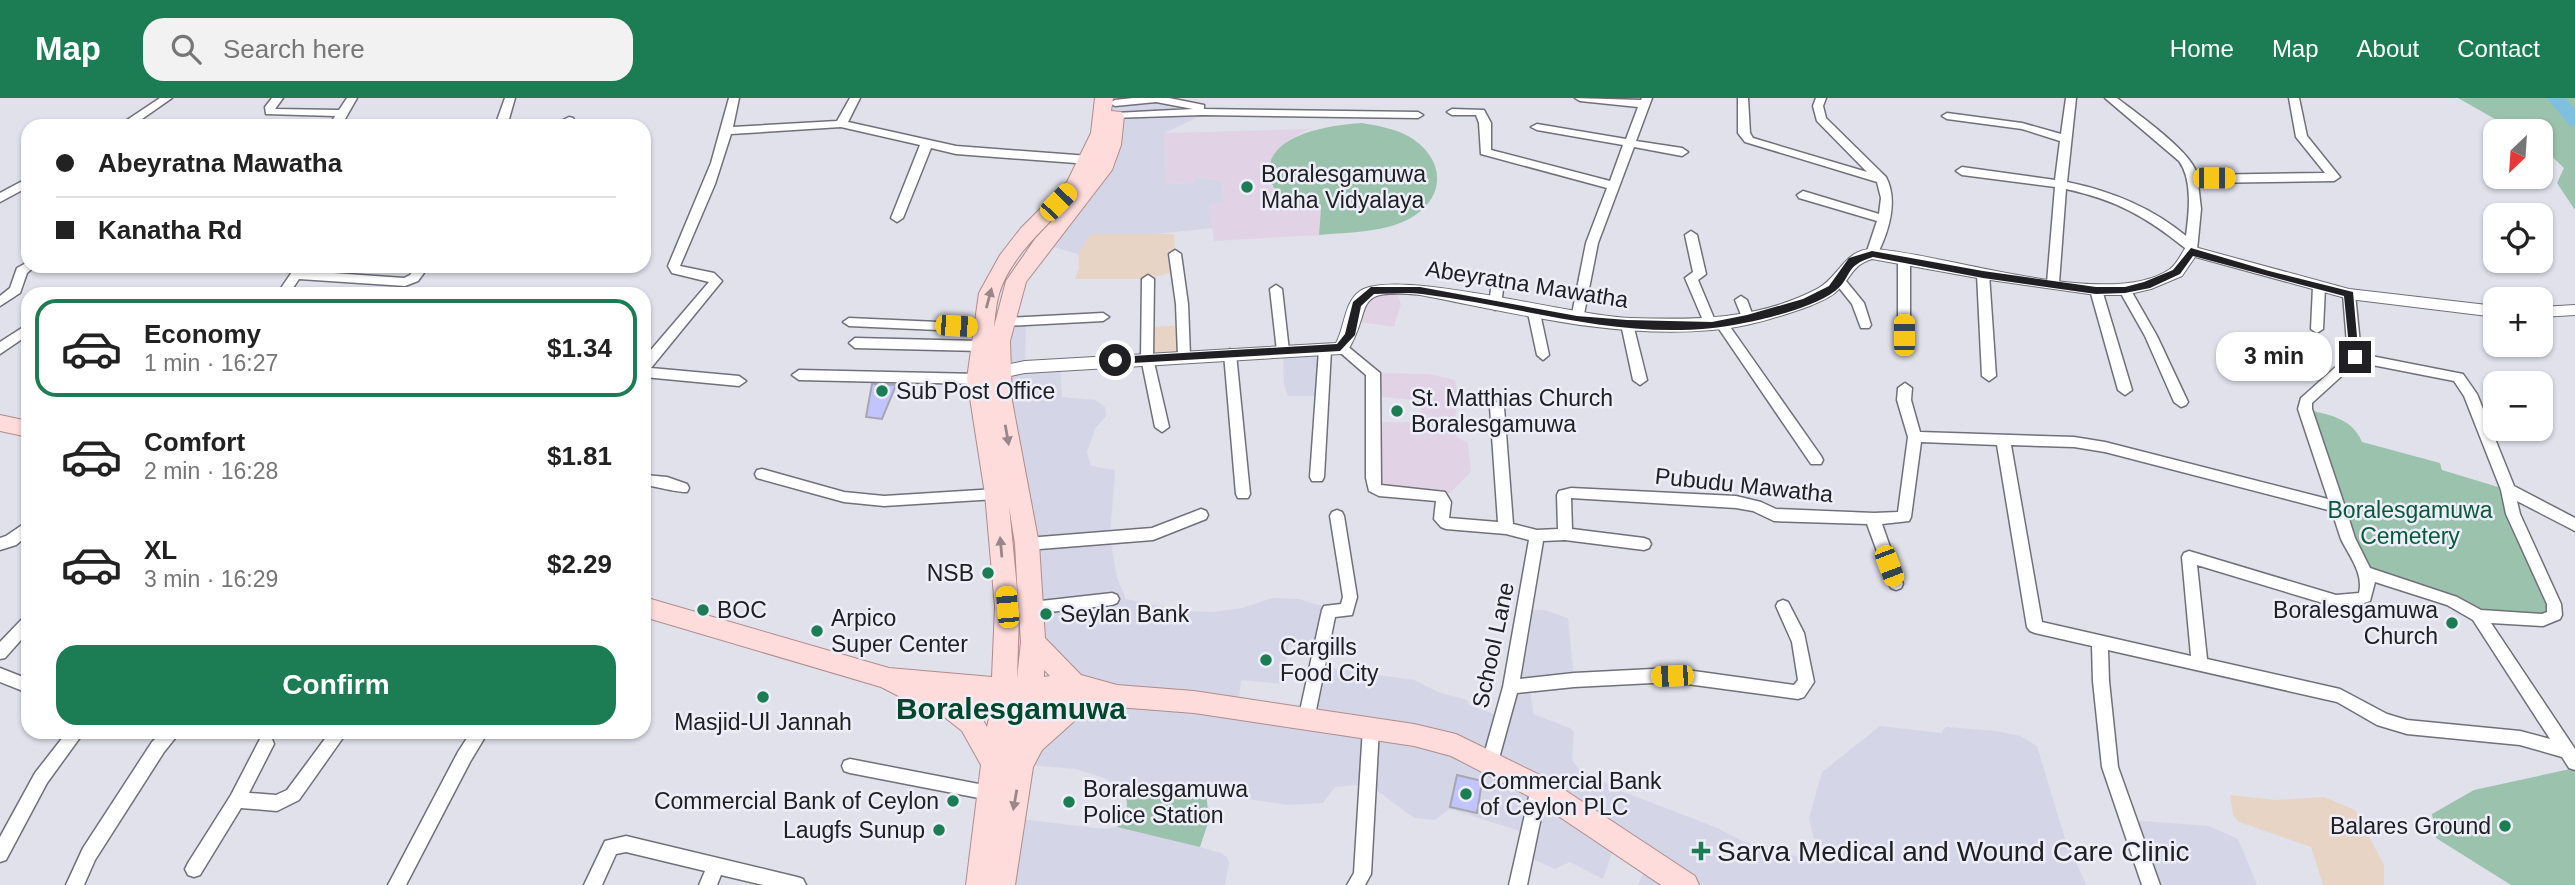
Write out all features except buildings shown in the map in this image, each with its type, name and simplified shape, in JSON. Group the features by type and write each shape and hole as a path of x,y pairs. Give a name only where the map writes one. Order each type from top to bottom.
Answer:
{"main road":[{"path":"1002,885 1021,764 1017,698 1006,652 1007,607 996,494 978,379 989,332 989,293 1007,260 1028,233 1074,186 1089,160 1113,104"},
{"path":"980,885 994,764 1033,642 1027,544 1001,401 999,371 989,332 1016,282 1042,244 1084,197 1103,170 1112,145 1113,104"},
{"path":"0,423 21,428"},
{"path":"651,609 889,679 929,699 947,693 981,672 1006,652"},
{"path":"1033,642 1074,696"},
{"path":"947,693 1017,698 1117,696 1194,702 1414,735 1456,746 1539,788 1685,885"},
{"path":"947,693 971,723 994,764"},
{"path":"1021,764 1033,742 1074,696"}],"street":[{"path":"135,119 167,98"},
{"path":"278,98 270,107 270,112 344,113"},
{"path":"340,119 352,98"},
{"path":"503,119 510,98"},
{"path":"651,361 716,281 710,275 676,270 674,266 699,211 728,131 734,98"},
{"path":"841,124 855,98"},
{"path":"1113,104 1156,99 1202,107 1334,109 1336,98"},
{"path":"1577,319 1592,243 1647,101 1580,98"},
{"path":"1743,98 1744,133 1749,140 1882,180"},
{"path":"1821,98 1818,106 1821,119 1882,180 1889,192 1872,254 1983,274 2096,290 2125,290 2146,285 2176,272 2190,248 2196,209 2190,168 2183,158 2110,98"},
{"path":"2053,283 2058,207 2063,184 2064,139 2071,98"},
{"path":"2192,179 2334,177 2302,137 2294,98"},
{"path":"1113,104 1202,112 1418,114"},
{"path":"1452,112 1480,112 1485,123 1485,152 1615,186"},
{"path":"1947,116 2005,123 2064,139"},
{"path":"728,131 841,124 956,150 1089,160"},
{"path":"1537,127 1682,152"},
{"path":"897,218 927,143"},
{"path":"1962,171 2063,184 2112,197 2164,226 2190,248 2319,287 2349,294 2483,310"},
{"path":"0,198 21,186"},
{"path":"1803,195 1883,219"},
{"path":"1691,236 1700,274 1691,278 1717,325 1816,460"},
{"path":"1175,254 1182,304 1184,356"},
{"name":"Abeyratna Mawatha","path":"1333,349 1350,335 1356,304 1371,291 1420,290 1534,313 1627,324 1717,325 1748,319 1807,301 1832,288 1853,260 1872,254"},
{"path":"1904,258 1904,335"},
{"path":"0,302 16,290 21,273"},
{"path":"314,273 372,281 405,282 418,273"},
{"path":"372,281 374,273"},
{"path":"1983,274 1989,376"},
{"path":"1147,279 1147,358 1162,427"},
{"path":"1838,279 1858,303 1865,325"},
{"path":"1495,306 1498,280"},
{"path":"2317,329 2319,287"},
{"path":"1276,289 1283,351"},
{"path":"2096,290 2125,390"},
{"path":"2125,290 2151,336 2181,402"},
{"path":"2349,294 2355,357"},
{"path":"1741,300 1748,319"},
{"path":"2553,311 2575,310"},
{"path":"1534,313 1543,355"},
{"path":"855,343 989,332 1103,317"},
{"path":"849,322 989,332"},
{"path":"1627,324 1640,380"},
{"path":"0,349 21,333"},
{"path":"1317,477 1333,349"},
{"path":"799,375 978,379 999,371 1147,358 1333,349 1373,373 1374,487 1379,491 1440,496 1444,502 1441,519 1446,523 1506,528 1537,536 1565,534 1644,544"},
{"path":"1230,354 1243,494"},
{"path":"2355,357 2458,377 2470,394 2508,490 2513,514 2554,604 2555,615 2543,620 2478,616"},
{"path":"2200,665 2189,557 2336,601 2352,601 2365,597 2368,585 2365,572 2348,538 2305,409 2306,401 2355,357"},
{"path":"651,371 739,381"},
{"path":"1896,584 1875,530 1874,519 1904,517 1915,437 1903,400 1905,388"},
{"path":"1497,407 1506,528"},
{"path":"1915,437 2074,442 2105,447 2340,508"},
{"path":"2003,441 2035,627 2340,696 2383,720 2407,727 2520,738 2571,757"},
{"path":"762,474 844,497 884,500 996,494"},
{"path":"651,481 667,482 682,488"},
{"path":"2508,490 2575,525"},
{"name":"Pubudu Mawatha","path":"1565,534 1564,495 1571,493 1736,502 1756,506 1774,515 1874,519"},
{"path":"1027,544 1153,534 1201,515"},
{"path":"1306,720 1329,610 1348,611 1350,597 1337,516"},
{"path":"0,544 11,541 21,533"},
{"name":"School Lane","path":"1490,762 1511,687 1537,536"},
{"path":"2365,572 2407,589 2455,600 2478,616 2571,757"},
{"path":"1032,608 1112,599"},
{"path":"1511,687 1574,680 1672,676 1798,692 1806,682 1801,644 1794,623 1783,606"},
{"path":"0,653 21,630"},
{"path":"2100,643 2110,767 2151,885"},
{"path":"0,675 21,683"},
{"path":"1356,885 1362,874 1371,728"},
{"path":"0,853 41,778 71,739"},
{"path":"75,885 89,854 165,739"},
{"path":"237,800 277,803 293,795 334,739"},
{"path":"397,885 476,739"},
{"path":"194,869 237,800 266,744"},
{"path":"850,766 989,793"},
{"path":"1518,885 1539,788"},
{"path":"593,885 611,847 626,844 797,885"},
{"path":"708,885 715,867"}],"shaded area":[{"path":"1108,98 1163,98 1202,107 1202,115 1165,133 1166,184 1194,183 1196,177 1222,181 1223,203 1210,205 1213,228 1146,235 1094,234 1089,236 1078,254 1042,244 1084,197"},
{"name":"Boralesgamuwa Maha Vidyalaya","path":"1309,129 1289,140 1274,155 1269,173 1322,208 1319,235 1214,241 1210,204 1223,203 1222,181 1197,177 1194,183 1166,184 1165,133"},
{"path":"1174,234 1176,271 1148,279 1075,279 1079,268 1078,254 1089,236"},
{"path":"1395,289 1401,304 1394,327 1353,321 1356,304"},
{"path":"1026,321 1025,367 1060,365 1062,397 1095,400 1105,407 1106,416 1096,427 1087,452 1091,466 1115,470 1110,537 1117,578 1126,599 1183,611 1212,612 1243,608 1272,598 1299,599 1331,609 1320,650 1289,645 1282,684 1241,680 1238,708 1306,719 1316,668 1329,668 1414,680 1438,692 1467,700 1469,705 1502,717 1525,610 1544,610 1568,618 1574,680 1530,685 1533,714 1570,728 1574,732 1572,760 1578,768 1621,791 1715,827 1742,841 1820,863 1809,818 1822,772 1880,726 1941,733 1946,727 1996,731 2020,736 2037,746 2065,839 2088,885 1638,885 1648,862 1616,841 1603,879 1570,862 1555,869 1524,855 1529,834 1450,809 1435,820 1414,818 1379,792 1356,785 1335,787 1323,803 1287,805 1179,788 1125,792 1104,778 1076,769 1029,765 1087,687 1033,642 1004,322"},
{"path":"1183,325 1184,356 1147,358 1149,327"},
{"path":"1325,350 1321,396 1288,396 1284,384 1283,351"},
{"path":"1373,373 1429,374 1455,380 1459,401 1452,429 1458,438 1468,443 1471,472 1450,493 1440,496 1379,491 1373,422 1416,422 1420,418 1421,409 1413,400 1373,396"},
{"path":"2230,795 2276,800 2324,797 2355,810 2384,865 2384,885 2323,885 2311,847 2239,822 2233,815"},
{"path":"1012,818 1104,829 1117,827 1158,835 1221,853 1227,857 1229,863 1225,885 1001,885"},
{"path":"2128,820 2209,826 2238,839 2257,885 2151,885"}],"green space":[{"path":"2458,98 2575,98 2575,210 2557,183 2564,168 2553,157 2553,119 2495,119"},
{"path":"1362,123 1401,133 1423,147 1435,167 1436,188 1424,208 1404,222 1368,231 1319,235 1321,208 1288,209 1274,187 1269,169 1274,154 1285,143 1301,135"},
{"name":"Boralesgamuwa Cemetery","path":"2305,409 2331,415 2346,422 2362,442 2440,463 2442,470 2508,490 2555,615 2478,616 2365,572"},
{"name":"Balares Ground","path":"2575,768 2575,885 2511,885 2436,838 2432,814 2474,790"},
{"path":"1179,788 1206,792 1209,820 1200,847 1117,827 1124,820 1127,811 1125,792"}],"waterway":[{"path":"2556,98 2575,121"}],"place":[{"name":"Boralesgamuwa Maha Vidyalaya","path":"1247,187"},
{"name":"Sub Post Office","path":"882,391"},
{"name":"St. Matthias Church Boralesgamuwa","path":"1397,411"},
{"name":"NSB","path":"988,573"},
{"name":"BOC","path":"703,610"},
{"name":"Seylan Bank","path":"1046,614"},
{"name":"Boralesgamuwa Church","path":"2452,623"},
{"name":"Arpico Super Center","path":"817,631"},
{"name":"Cargills Food City","path":"1266,660"},
{"name":"Masjid-Ul Jannah","path":"763,697"},
{"name":"Commercial Bank of Ceylon PLC","path":"1466,794"},
{"name":"Commercial Bank of Ceylon","path":"953,801"},
{"name":"Boralesgamuwa Police Station","path":"1069,802"},
{"name":"Balares Ground","path":"2505,826"},
{"name":"Laugfs Sunup","path":"939,830"},
{"name":"Sarva Medical and Wound Care Clinic","path":"1701,851"}],"district":[{"name":"Boralesgamuwa","path":"1011,709"}],"route":[{"path":"1115,360 1340,348 1350,335 1356,304 1371,291 1420,290 1495,306 1577,319 1627,324 1712,326 1748,319 1807,301 1832,288 1853,260 1872,254 1983,274 2096,290 2125,290 2146,285 2176,272 2191,251 2349,294 2355,357"}]}
